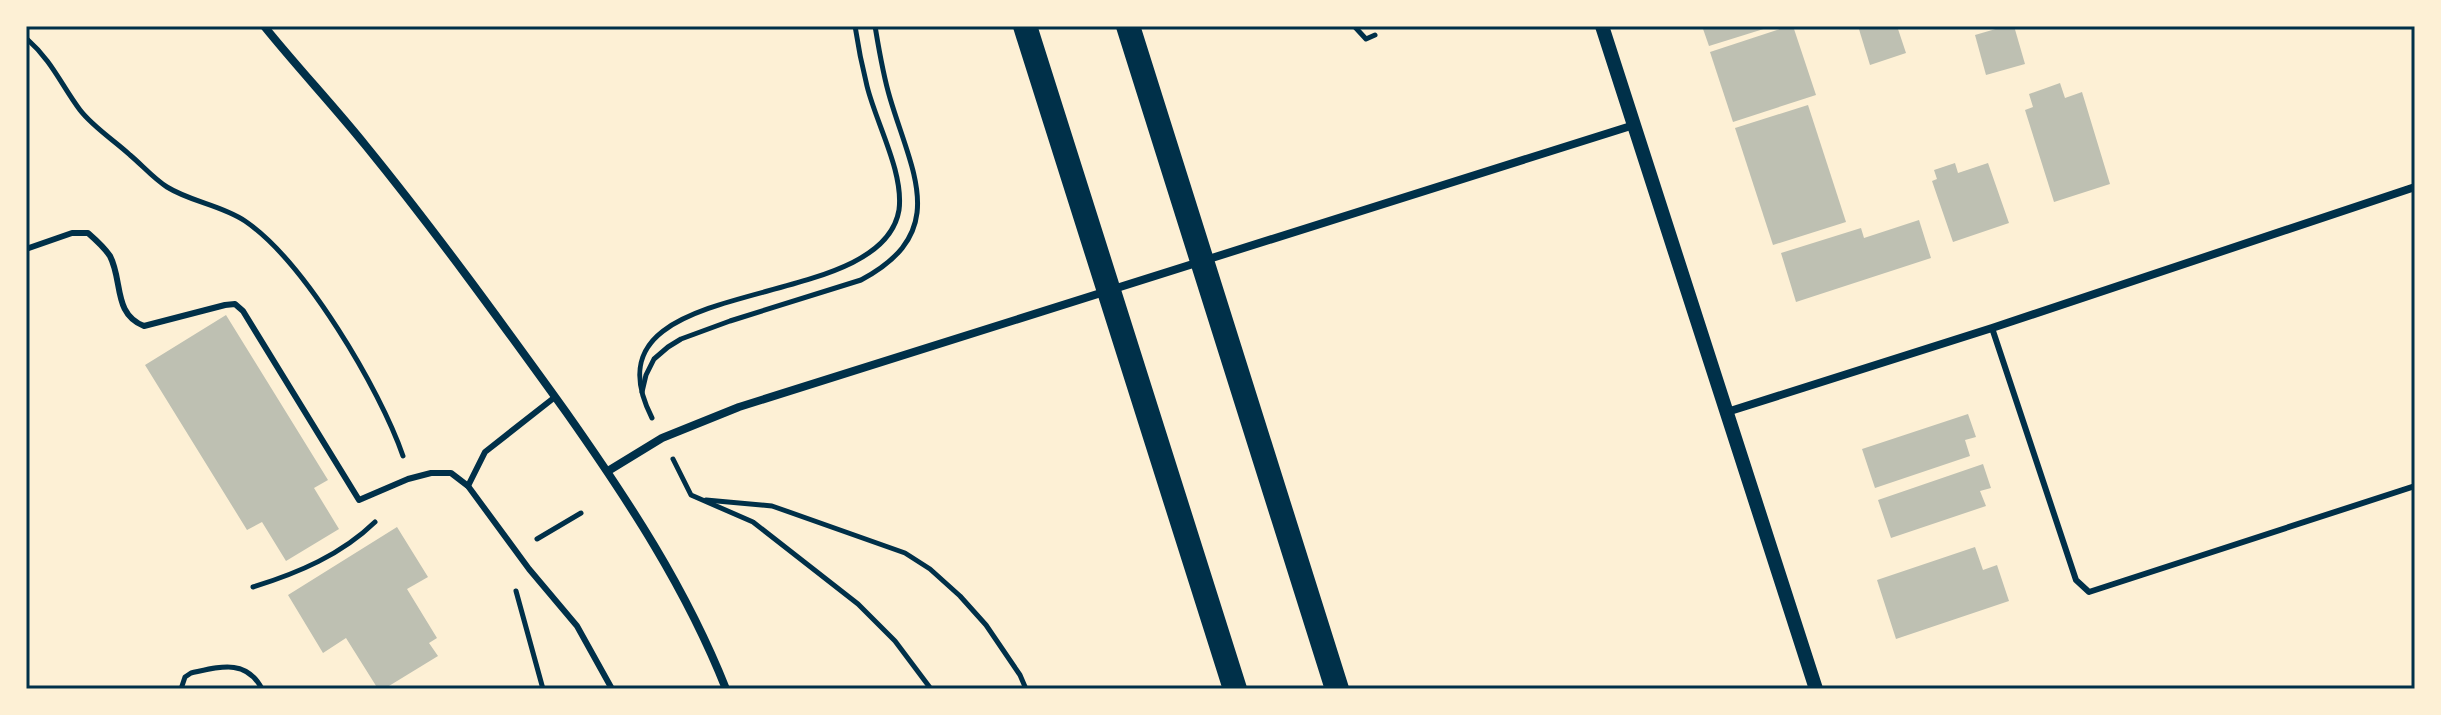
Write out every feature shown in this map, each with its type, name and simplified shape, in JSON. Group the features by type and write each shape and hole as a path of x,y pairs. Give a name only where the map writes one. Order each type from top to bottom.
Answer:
{"highway":[{"path":"1025,26 1235,689"},
{"path":"1128,26 1337,689"}],"street":[{"path":"264,26 366,146 447,249 608,471 653,540 726,689"},
{"path":"1602,26 1816,689"},
{"path":"608,471 662,438 739,407 1634,125"},
{"path":"1727,412 1992,328 2415,187"}],"lane":[{"path":"26,249 72,233 88,233 110,257 120,300 127,313 134,322 144,326 235,304 243,311 359,500 431,473 451,473 468,486 529,569 577,626 612,689"},
{"path":"1992,328 2076,580 2089,592 2415,486"},
{"path":"468,486 485,452 555,397"}],"path":[{"path":"855,26 867,87 899,192 893,226 883,241 854,261 723,305 660,333 648,344 640,358 638,370 643,400 646,375 654,359 668,347 717,325 861,280 895,256 908,238 918,206 917,184 890,99 875,26"},
{"path":"1354,26 1366,39 1375,35"},
{"path":"691,495 753,522 858,604 895,641 931,689"},
{"path":"701,500 772,506 905,553 930,569 986,625 1026,689"},
{"path":"531,542 581,513"},
{"path":"518,586 517,598 543,689"},
{"path":"181,689 185,677 191,673 234,667 250,673 262,689"}],"building":[{"path":"1702,26 1770,26 1770,27 1709,46"},
{"path":"1793,26 1816,95 1733,122 1710,52"},
{"path":"1858,26 1897,26 1906,53 1870,65"},
{"path":"2014,26 2025,64 1986,75 1975,35"},
{"path":"2060,83 2065,98 2082,92 2110,184 2054,202 2025,110 2033,107 2029,94"},
{"path":"1808,105 1846,222 1773,245 1735,128"},
{"path":"1955,163 1958,173 1988,163 2009,223 1953,242 1932,181 1937,179 1934,170"},
{"path":"1919,220 1931,258 1796,302 1781,253 1861,228 1864,238"},
{"path":"226,315 328,480 314,488 339,529 286,561 262,522 247,530 145,365"},
{"path":"1968,414 1976,437 1965,440 1970,456 1875,488 1862,449"},
{"path":"1983,464 1991,488 1980,491 1986,506 1891,538 1878,500"},
{"path":"397,527 428,577 407,589 437,638 429,643 438,656 384,689 378,689 346,638 323,653 288,595"},
{"path":"1975,547 1983,570 1997,565 2009,601 1896,639 1877,580"}]}
